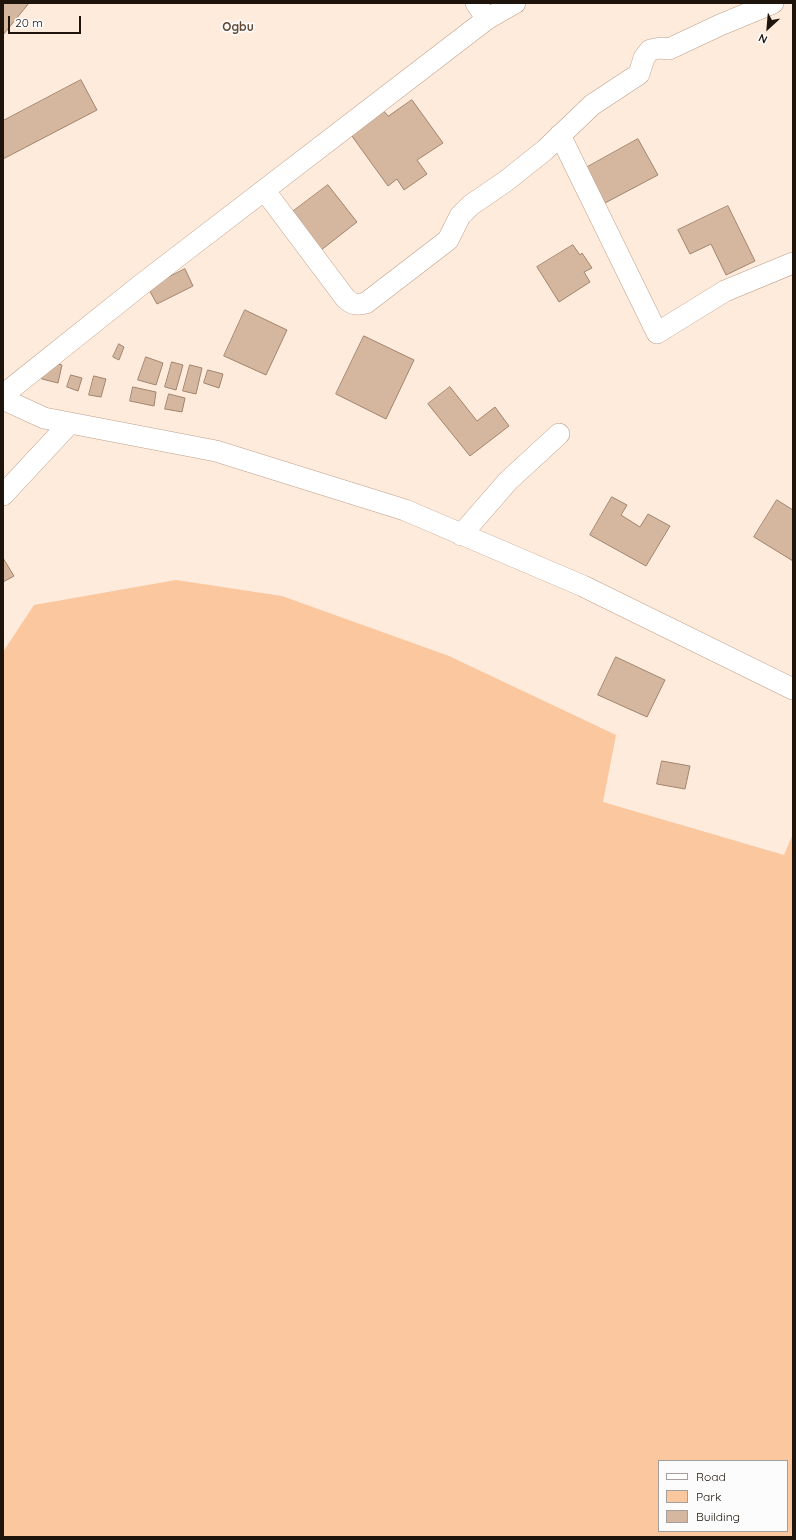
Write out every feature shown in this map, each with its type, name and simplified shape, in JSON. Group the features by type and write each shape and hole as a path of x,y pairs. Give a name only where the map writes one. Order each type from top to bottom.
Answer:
{"street":[{"path":"3,395 142,284 265,191 481,11 515,3"},
{"path":"265,191 346,299 353,304 359,305 366,303 448,240 460,216 471,205 506,181 545,150 592,105 639,74 644,58 650,50 661,48 669,49 720,25 773,3"},
{"path":"560,135 657,333 725,291 793,263"},
{"path":"3,399 44,418 216,451 405,510 583,586 793,690"},
{"path":"3,495 70,423"},
{"path":"461,535 508,481 559,434"}],"green space":[{"path":"176,580 282,596 449,656 616,735 603,802 784,855 793,834 793,1537 3,1537 3,652 34,605"}],"building":[{"path":"3,3 29,3 3,35"},
{"path":"81,80 97,110 3,159 3,121"},
{"path":"412,100 443,143 417,160 427,174 404,190 397,179 388,186 349,132 382,109 388,116"},
{"path":"638,139 658,175 603,204 584,169"},
{"path":"328,185 357,222 316,254 287,216"},
{"path":"728,206 755,261 726,275 711,244 690,254 678,230"},
{"path":"573,245 580,255 582,253 592,268 584,272 590,282 559,302 537,267"},
{"path":"185,269 193,286 157,304 148,288"},
{"path":"245,310 287,330 266,375 224,356"},
{"path":"364,336 414,360 386,419 336,394"},
{"path":"119,344 124,347 119,360 113,357"},
{"path":"146,357 163,363 156,385 138,380"},
{"path":"45,361 62,365 58,383 42,379"},
{"path":"172,362 183,365 176,390 165,387"},
{"path":"190,365 202,368 196,394 183,391"},
{"path":"208,370 223,374 219,388 204,383"},
{"path":"71,375 82,378 78,391 67,387"},
{"path":"94,376 106,379 101,397 89,395"},
{"path":"133,387 156,392 154,406 130,401"},
{"path":"450,387 477,421 495,407 509,426 470,456 428,404"},
{"path":"169,394 185,398 182,412 165,409"},
{"path":"612,497 627,505 621,515 640,527 648,514 670,526 646,566 590,535"},
{"path":"777,500 793,510 793,561 754,537"},
{"path":"3,558 14,576 3,582"},
{"path":"616,657 665,680 647,717 598,695"},
{"path":"662,761 690,766 685,789 657,784"}],"district":[{"name":"Ogbu","path":"238,27"}]}
